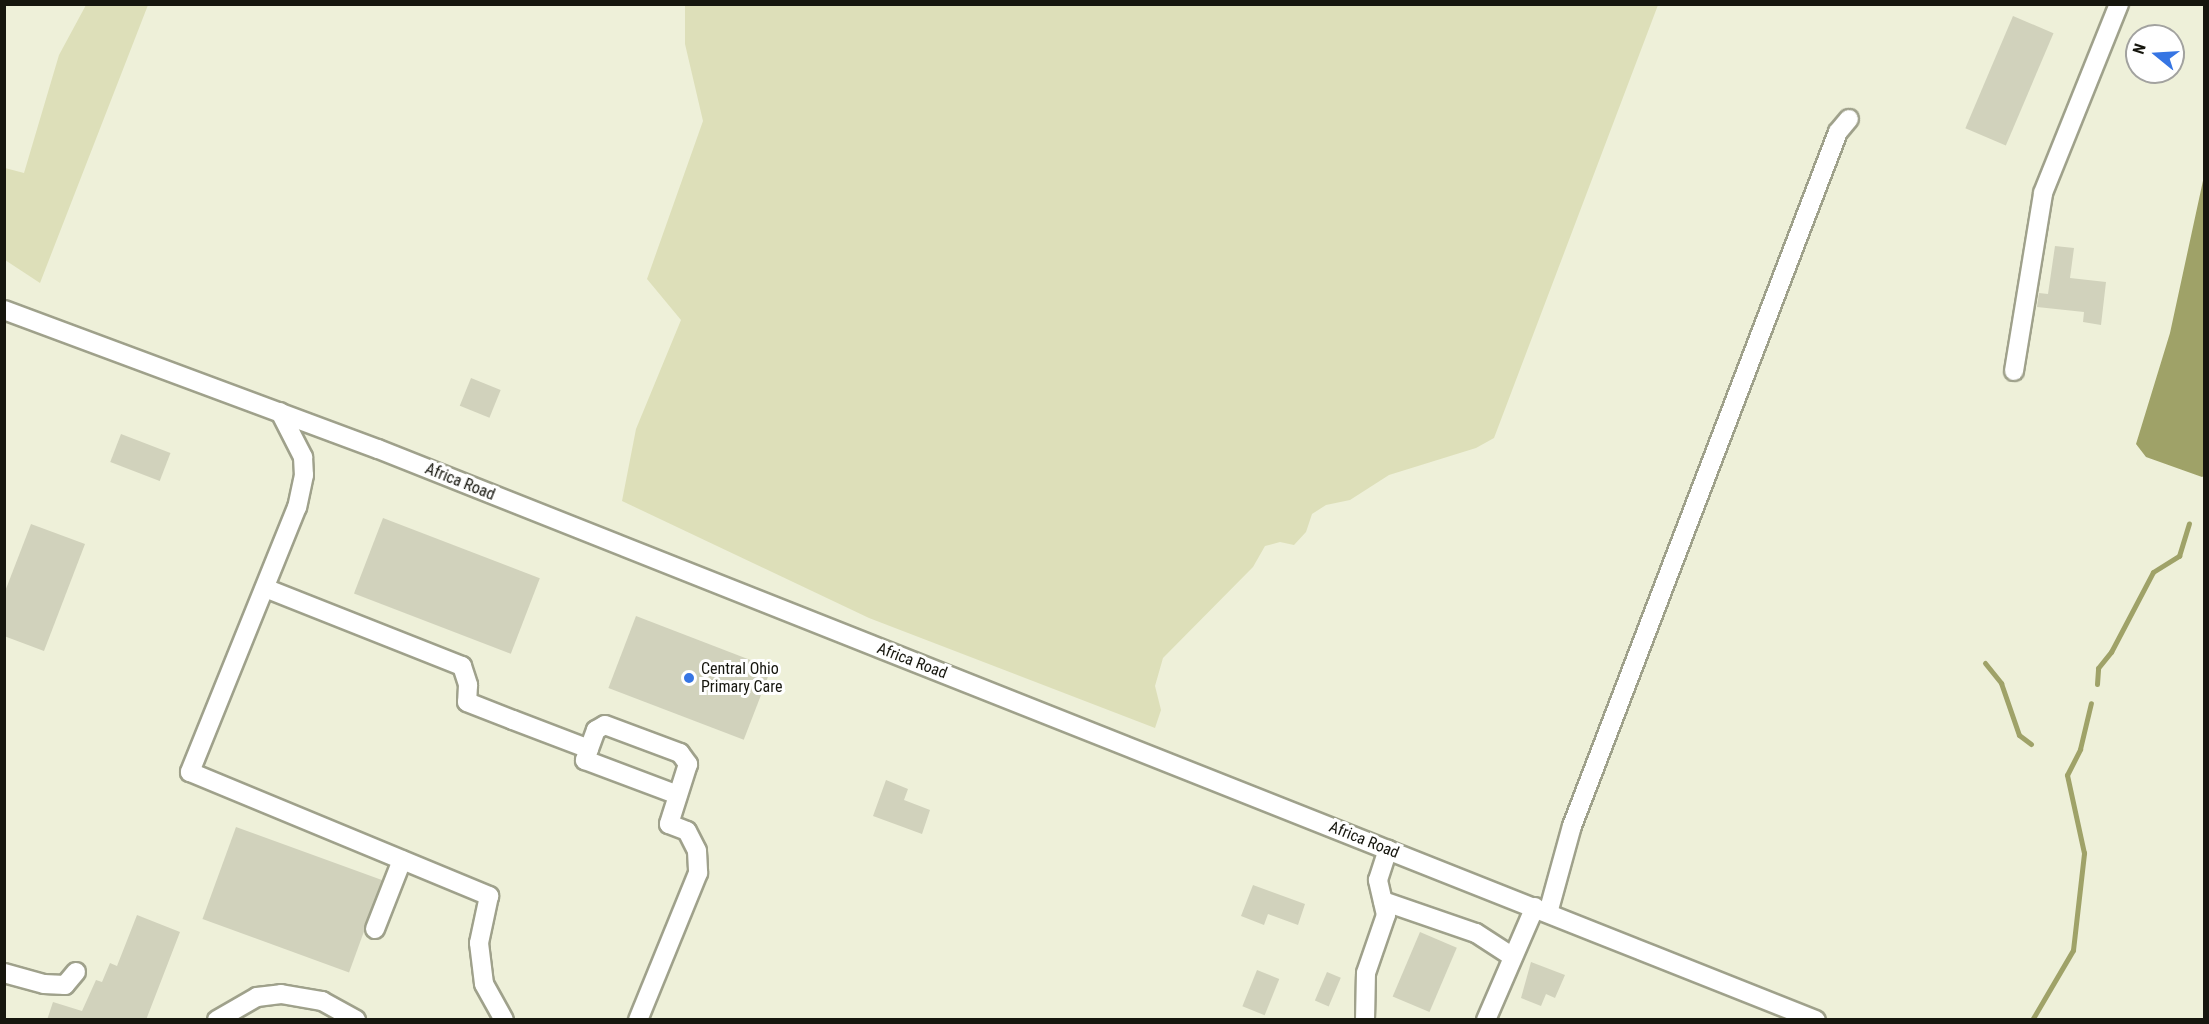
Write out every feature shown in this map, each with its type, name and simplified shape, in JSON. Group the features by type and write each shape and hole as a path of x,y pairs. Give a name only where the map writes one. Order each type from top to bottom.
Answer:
{"street":[{"path":"2014,371 2043,193 2120,4"},
{"path":"1486,1020 1513,957 1541,910 1838,132 1849,119"},
{"name":"Africa Road","path":"4,310 280,412 1541,910 1778,1012 1816,1020"},
{"path":"280,412 298,442 304,475 297,507 190,772 489,896 478,943 484,984 504,1020"},
{"path":"265,588 462,666 468,685 467,702 589,749"},
{"path":"638,1020 698,873 697,851 687,831 669,824 688,764 680,753 605,725 596,730 585,760 678,795"},
{"path":"1365,1020 1366,973 1386,915 1378,880 1388,850"},
{"path":"375,929 402,860"},
{"path":"1383,901 1476,933 1513,957"},
{"path":"4,973 44,984 65,985 76,972"},
{"path":"217,1020 257,997 281,994 322,1001 356,1020"}],"shaded area":[{"path":"685,4 1658,5 1494,438 1476,448 1389,475 1350,500 1326,505 1312,514 1306,532 1294,545 1280,542 1265,546 1253,567 1163,658 1155,686 1161,710 1155,728 869,618 622,501 636,429 681,320 647,279 703,121 685,44"},
{"path":"86,5 148,5 40,283 5,260 5,168 24,173 59,55"},
{"path":"2204,176 2204,476 2202,477 2146,457 2136,444 2170,333"}],"building":[{"path":"2013,16 2054,33 2006,145 1965,128"},
{"path":"2055,246 2074,248 2070,278 2106,282 2101,325 2083,322 2084,312 2037,307 2039,293 2048,294"},
{"path":"471,378 501,390 489,418 460,406"},
{"path":"121,434 170,453 160,481 110,462"},
{"path":"383,518 540,578 511,654 354,594"},
{"path":"31,524 85,544 44,651 4,636 4,594"},
{"name":"Central Ohio Primary Care","path":"636,616 771,668 744,740 608,688"},
{"path":"886,780 908,789 904,800 930,810 922,834 873,816"},
{"path":"236,827 383,880 349,972 202,919"},
{"path":"1253,885 1305,904 1298,925 1268,914 1264,925 1241,916"},
{"path":"137,915 180,932 146,1020 47,1020 53,1002 82,1011 96,980 102,982 110,963 117,966"},
{"path":"1420,932 1457,948 1429,1012 1393,996"},
{"path":"1531,962 1565,975 1555,998 1546,994 1541,1006 1521,998"},
{"path":"1257,970 1279,979 1265,1015 1242,1006"},
{"path":"1327,972 1341,978 1329,1006 1315,1001"}],"waterway":[{"path":"2097,684 2098,668 2111,652 2153,572 2179,556 2189,524"},
{"path":"1985,663 2001,683 2019,735 2031,744"},
{"path":"2032,1020 2073,950 2084,853 2067,775 2080,749 2091,703"}],"place":[{"name":"Central Ohio Primary Care","path":"689,678"}]}
